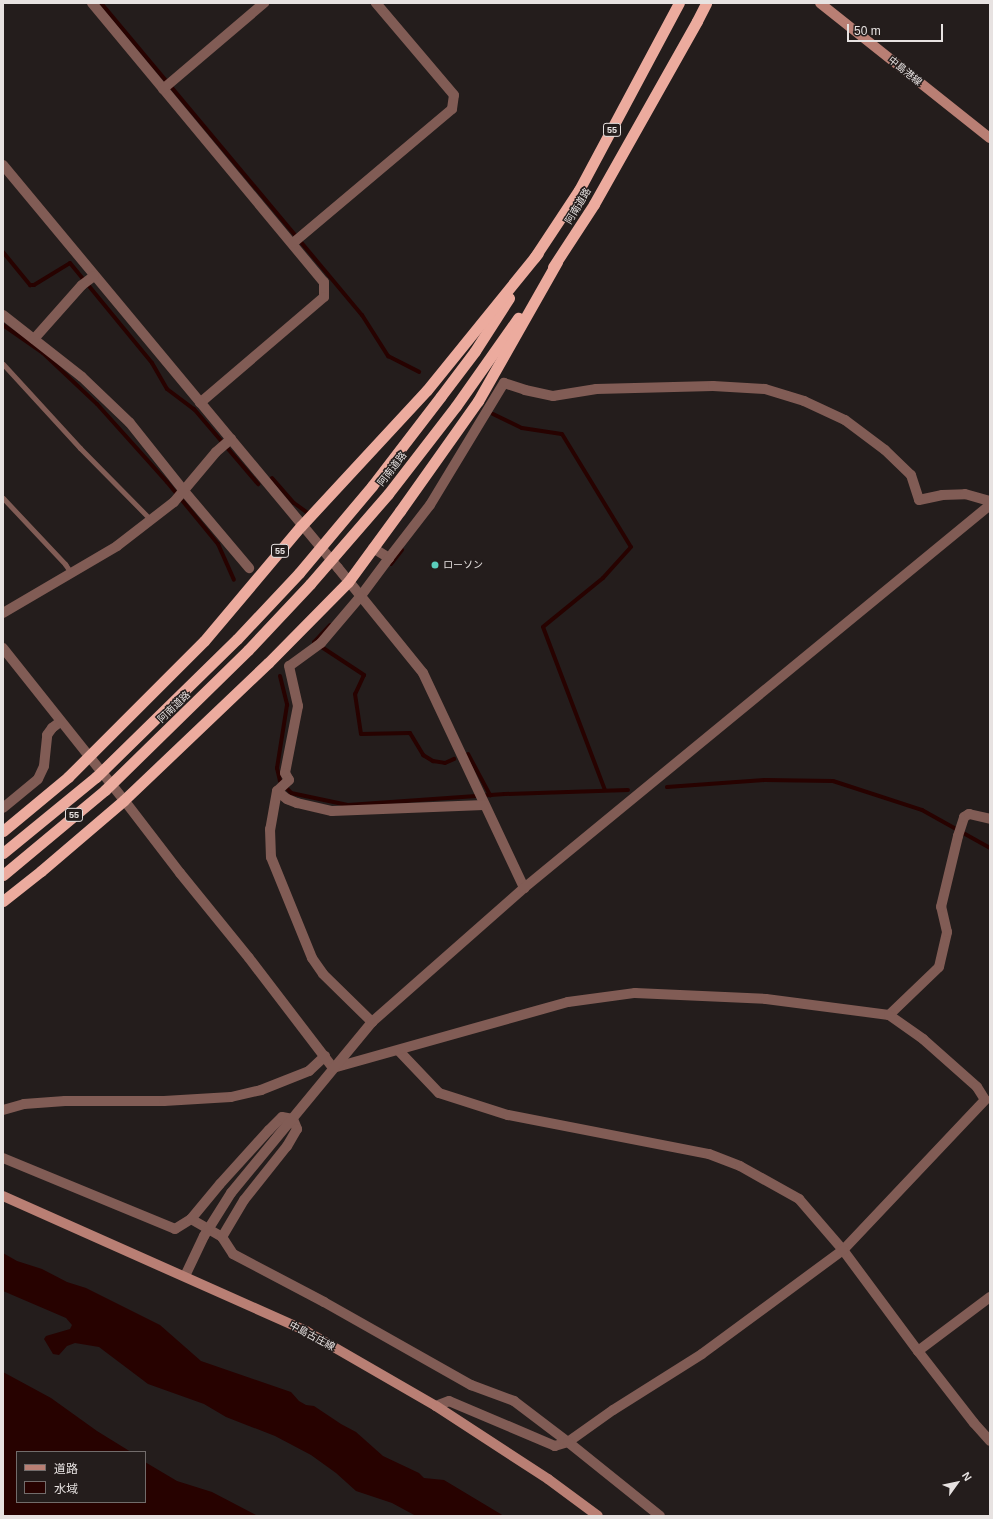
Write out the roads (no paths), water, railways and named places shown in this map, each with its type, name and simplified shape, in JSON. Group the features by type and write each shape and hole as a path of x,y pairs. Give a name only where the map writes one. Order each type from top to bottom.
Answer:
{"highway":[{"name":"阿南道路","path":"3,853 96,777 237,639 299,573 372,486 475,351 579,190 679,3"},
{"name":"阿南道路","path":"3,875 105,790 195,704 310,584 383,500 456,406 557,262 598,197 706,3"},
{"name":"55","path":"3,831 68,777 204,641 301,526 427,390 538,253"},
{"name":"55","path":"3,901 41,871 124,800 268,663 348,582 478,401 557,262"}],"main road":[{"name":"中島港線","path":"820,3 990,138"},
{"name":"中島古庄線","path":"3,1196 306,1331 436,1406 548,1479 598,1516"}],"street":[{"path":"92,3 167,86 296,240 324,282 324,297 200,403"},
{"path":"167,86 264,3"},
{"path":"296,240 452,109 454,95 376,3"},
{"path":"3,165 88,280 200,403 226,443 301,526 423,673 477,792 524,888"},
{"path":"34,339 88,280"},
{"path":"3,315 82,377 130,423 183,493 249,568"},
{"path":"372,1022 323,974 312,958 271,857 270,829 281,787 289,780 285,773 298,706 290,666 318,646 360,597 430,505 504,383 525,390 553,396 596,389 713,386 765,389 804,401 845,420 885,450 911,475 919,500 942,495 965,494 990,500"},
{"path":"3,613 117,546 174,502 226,443"},
{"path":"185,1276 204,1236 231,1193 372,1022 524,888 990,504"},
{"path":"373,548 389,558"},
{"path":"3,648 60,722 124,800 333,1068"},
{"path":"3,808 38,779 44,766 47,735 52,728 60,722"},
{"path":"281,787 287,799 297,803 332,811 483,803"},
{"path":"889,1015 939,967 948,932 941,907 964,817 968,814 990,819"},
{"path":"333,1068 399,1051 568,1002 635,994 766,999 889,1015 923,1040 977,1087 985,1100 843,1250 702,1354 613,1410 568,1442 555,1446 449,1401 436,1406"},
{"path":"399,1051 439,1093 508,1115 709,1154 740,1166 799,1199 843,1250 918,1351 990,1441"},
{"path":"3,1110 24,1104 65,1101 164,1101 231,1097 261,1090 309,1072 325,1056"},
{"path":"3,1158 175,1229 191,1219 220,1184 282,1117 293,1119"},
{"path":"222,1237 244,1200 287,1146 297,1129 293,1119"},
{"path":"191,1219 222,1237 233,1254 324,1302 471,1385 514,1400 660,1516"},
{"path":"918,1351 990,1297"}],"lane":[{"path":"3,364 80,448 150,520"},
{"path":"3,498 65,564 71,573"}],"water":[{"path":"3,1253 17,1261 42,1269 67,1282 86,1288 160,1325 201,1361 291,1392 299,1401 306,1405 314,1406 356,1432 383,1456 419,1473 424,1478 444,1480 504,1516 416,1516 392,1503 356,1491 336,1473 311,1455 275,1436 226,1417 204,1404 148,1384 99,1347 75,1343 67,1346 59,1355 53,1354 44,1339 46,1336 70,1329 72,1325 66,1318 3,1291"},
{"path":"3,1372 51,1398 97,1431 129,1451 16,1451 16,1503 146,1503 146,1463 177,1481 212,1492 258,1516 3,1516"}],"waterway":[{"path":"101,3 362,315 388,356 419,372"},
{"path":"3,252 30,285 34,285 70,263 152,363 167,389 194,409 258,484"},
{"path":"3,325 43,353 97,404 167,482 218,544 234,580"},
{"path":"493,414 522,428 562,434 631,547 603,578 543,627 605,790"},
{"path":"272,478 294,503 309,514"},
{"path":"391,564 402,550"},
{"path":"330,625 314,642 364,675 355,694 361,734 410,733 423,755 433,761 445,763 454,759"},
{"path":"280,676 287,705 277,768 280,781 291,793 348,805 505,794 628,790"},
{"path":"468,754 490,795"},
{"path":"667,787 765,780 833,781 922,810 990,848"}],"place":[{"name":"ローソン","path":"435,565"}]}
